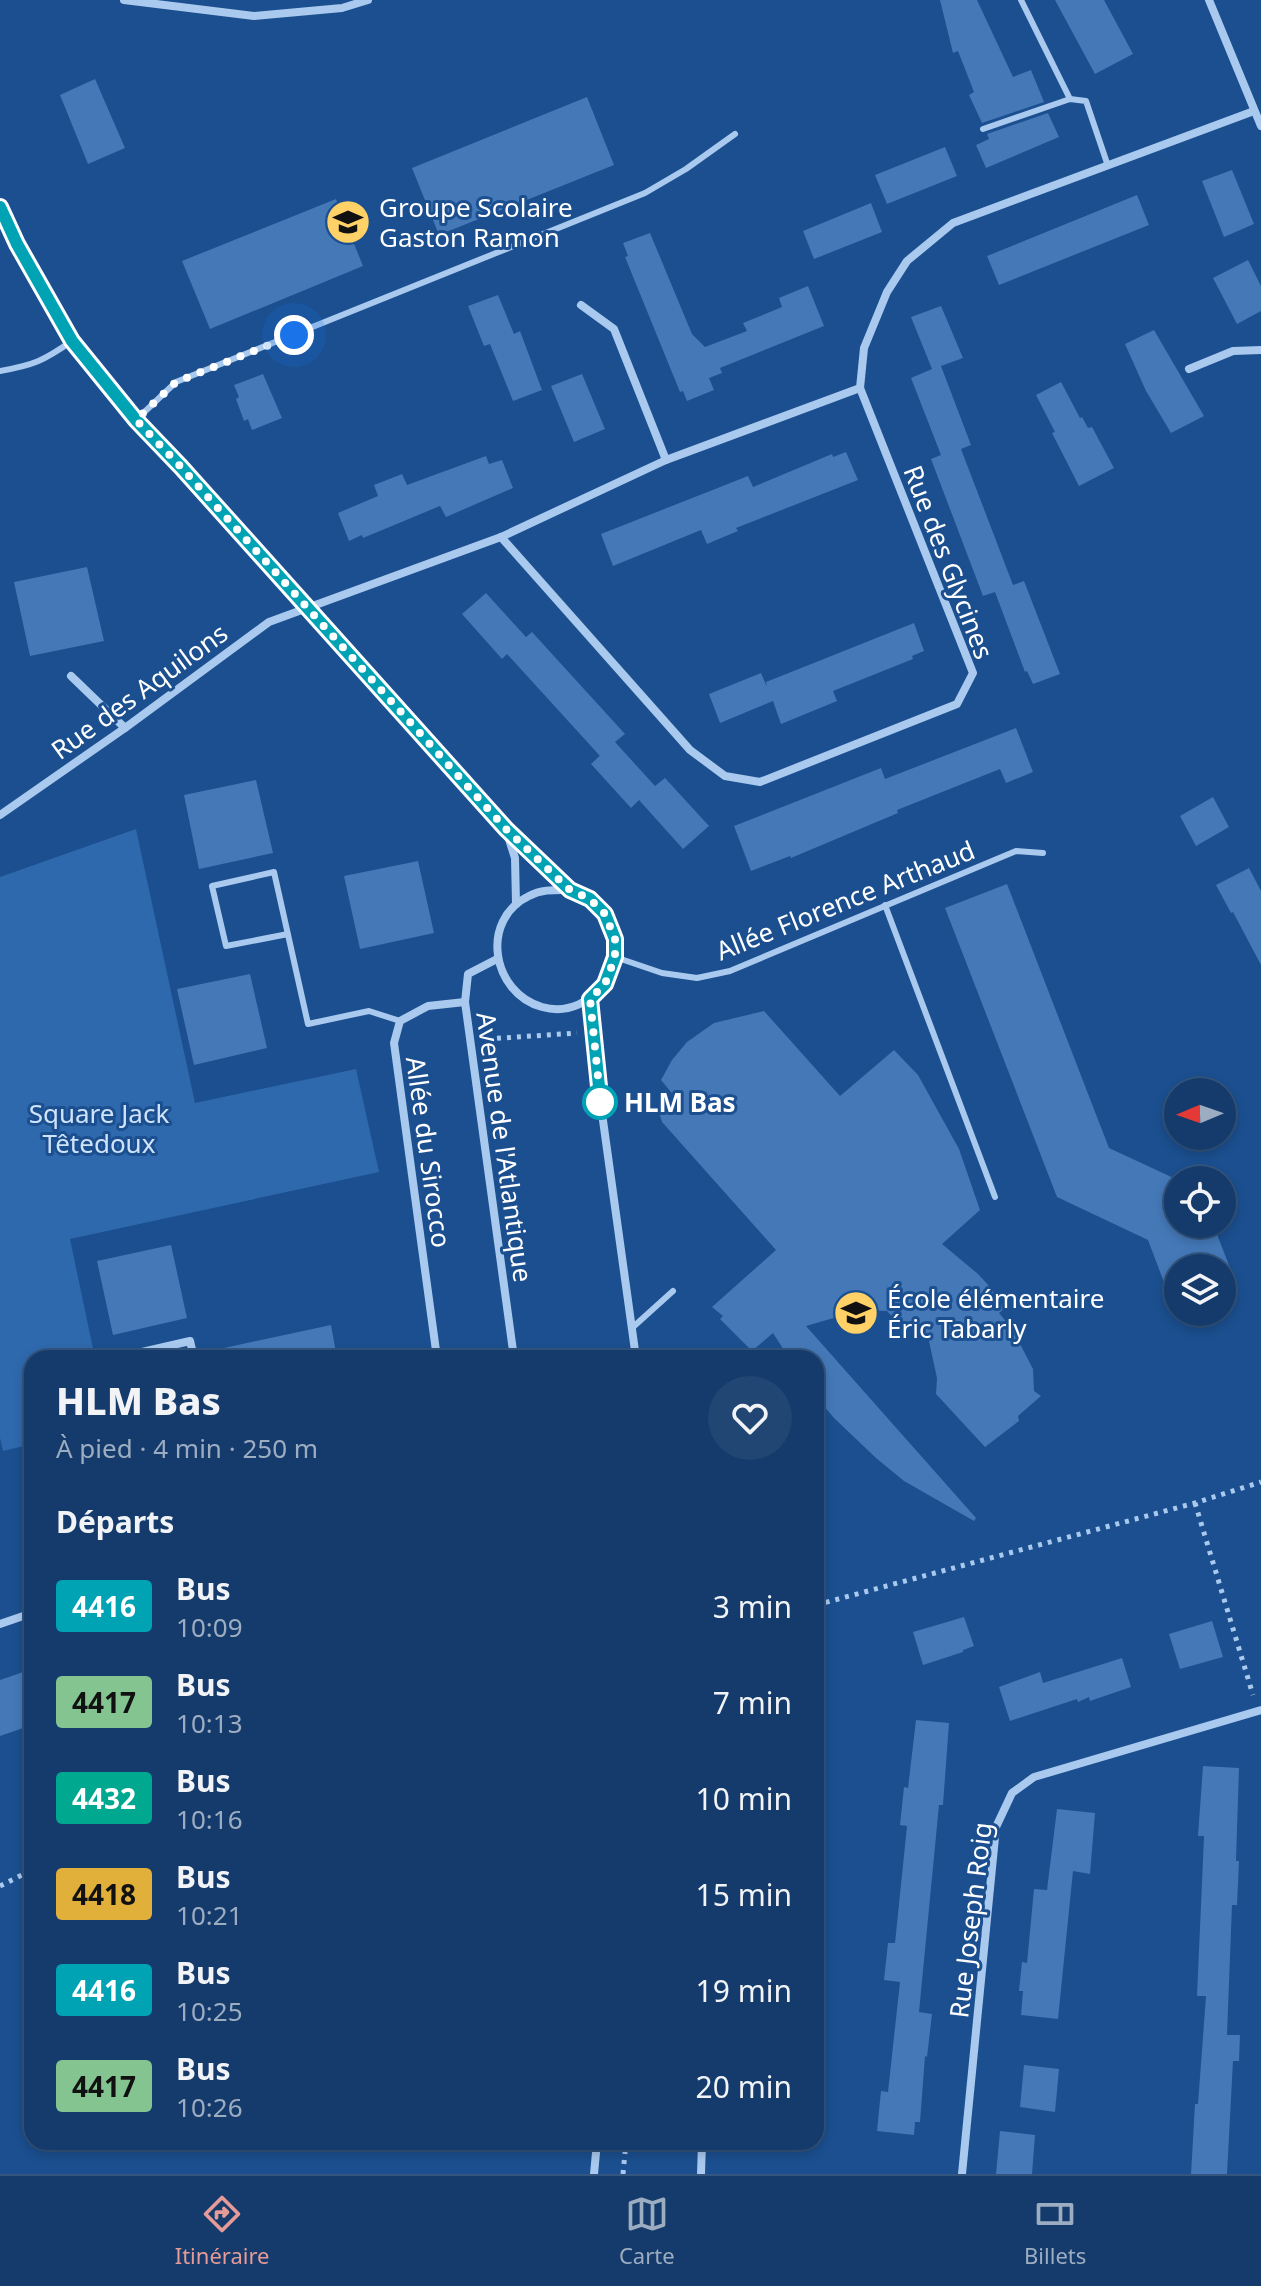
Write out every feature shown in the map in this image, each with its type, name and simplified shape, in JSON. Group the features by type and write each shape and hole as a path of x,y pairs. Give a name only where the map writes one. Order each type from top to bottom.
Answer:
{"street":[{"path":"124,0 254,16 368,0"},
{"path":"1209,0 1261,126"},
{"name":"Rue des Glycines","path":"501,537 690,750 725,776 760,782 957,704 973,673 860,388 864,348 887,292 907,261 953,223 1254,111"},
{"path":"0,207 34,277 72,341 136,420 506,829 570,890 590,899 605,914 615,939 615,957 605,984 590,999 565,1009 544,1008 524,1000 509,986 497,959 497,938 503,920 516,904 529,895 549,889 570,890"},
{"path":"581,305 614,329 666,460"},
{"path":"1189,369 1233,351 1261,350"},
{"path":"306,607 501,537 666,460 860,388"},
{"name":"Rue des Aquilons","path":"0,815 269,622 306,607"},
{"path":"71,676 125,728"},
{"path":"506,829 515,858 516,904"},
{"name":"Avenue de l'Atlantique","path":"497,959 468,974 465,1002 513,1350"},
{"path":"590,999 635,1350"},
{"name":"Allée du Sirocco","path":"436,1350 394,1043 400,1021 428,1006 465,1002"},
{"path":"151,1350 190,1341 192,1350"},
{"path":"0,1624 24,1616"},
{"name":"Rue Joseph Roig","path":"962,2174 996,1827 1012,1793 1034,1777 1260,1710"},
{"path":"594,2174 596,2150"},
{"path":"701,2174 702,2150"}],"lane":[{"path":"1021,0 1070,99"},
{"path":"983,129 1070,99 1086,101 1108,166"},
{"path":"136,420 176,382 645,193 686,169 735,134"},
{"path":"0,371 32,366 72,341"},
{"name":"Allée Florence Arthaud","path":"615,957 662,973 697,978 730,971 1016,851 1043,853"},
{"path":"288,934 226,946 212,886 274,872 288,934 308,1024 369,1011 400,1021"},
{"path":"885,905 995,1197"},
{"path":"632,1328 673,1291"}],"path":[{"path":"470,1040 592,1032"},
{"path":"824,1603 1195,1503 1261,1482"},
{"path":"1195,1503 1260,1710"},
{"path":"0,1886 24,1874"},
{"path":"623,2174 625,2150"}],"green space":[{"name":"Square Jack Têtedoux","path":"136,829 195,1103 356,1069 379,1172 70,1239 93,1350 24,1350 24,1446 3,1451 0,1438 0,877"}],"building":[{"path":"940,0 977,0 1013,77 1031,70 1044,102 982,123 969,95 974,92 958,51 953,53"},
{"path":"1055,0 1104,0 1133,54 1095,74"},
{"path":"95,79 125,148 88,164 60,95"},
{"path":"587,97 614,165 439,235 412,168"},
{"path":"1048,113 1059,137 986,168 976,145 989,139 987,134"},
{"path":"945,147 957,176 887,204 875,175"},
{"path":"1232,170 1254,224 1224,237 1202,181"},
{"path":"1137,195 1149,225 999,285 987,256"},
{"path":"336,199 363,266 210,329 182,261"},
{"path":"871,203 882,232 814,259 803,231"},
{"path":"650,233 692,334 705,347 747,331 743,323 782,307 779,298 808,286 824,326 720,368 722,373 709,378 714,390 687,401 683,391 680,392 625,257 628,256 623,243"},
{"path":"1248,260 1261,286 1261,311 1237,324 1213,278"},
{"path":"498,295 514,334 520,331 542,390 513,401 490,344 484,346 468,306"},
{"path":"941,306 963,358 941,366 971,445 961,449 1013,585 1024,581 1060,674 1033,684 1025,672 995,592 983,596 931,459 941,455 911,378 932,369 911,317"},
{"path":"1154,330 1204,416 1171,433 1146,391 1125,344"},
{"path":"263,374 282,418 252,430 248,419 244,421 234,385"},
{"path":"582,374 605,429 574,442 551,386"},
{"path":"1061,382 1080,418 1088,428 1092,427 1114,468 1079,486 1036,395"},
{"path":"846,452 858,480 736,528 738,531 707,544 701,530 613,566 601,534 748,476 753,487 832,454 833,457"},
{"path":"486,456 489,464 502,460 513,488 446,517 440,506 349,541 338,513 378,496 374,485 402,474 407,485"},
{"path":"87,567 104,641 30,656 14,582"},
{"path":"486,593 526,637 532,632 625,734 615,742 655,786 665,778 709,826 683,849 639,800 631,808 591,764 600,756 507,654 502,659 462,614"},
{"path":"914,623 924,651 912,656 913,659 833,691 837,701 781,724 773,701 720,723 709,694 761,673 767,687 766,682"},
{"path":"1016,728 1033,772 1006,783 1000,769 897,810 898,813 791,858 751,871 734,826 881,768 885,779"},
{"path":"256,780 273,853 199,869 184,795"},
{"path":"1213,797 1229,827 1196,846 1180,816"},
{"path":"418,861 434,933 360,949 344,876"},
{"path":"1249,868 1261,891 1261,965 1216,885"},
{"path":"1007,884 1109,1148 1164,1174 1164,1238 1218,1238 1225,1254 1164,1254 1164,1282 1148,1240 1057,1197 945,908"},
{"path":"250,974 267,1048 194,1065 177,989"},
{"path":"764,1011 840,1096 894,1050 918,1075 959,1149 980,1210 942,1244 991,1288 1004,1309 999,1313 1021,1340 1019,1342 1033,1369 1034,1391 1041,1396 1018,1416 1019,1421 985,1447 936,1394 937,1378 928,1337 917,1322 898,1323 887,1311 861,1310 806,1326 976,1518 974,1521 904,1481 834,1418 824,1406 824,1350 784,1350 773,1333 751,1350 712,1307 776,1250 662,1122 659,1112 675,1097 661,1080 672,1060 687,1042 714,1023"},
{"path":"171,1245 187,1318 113,1335 97,1261"},
{"path":"331,1325 336,1350 224,1350"},
{"path":"964,1617 974,1646 923,1665 913,1632"},
{"path":"1212,1621 1223,1657 1180,1669 1169,1634"},
{"path":"1122,1658 1131,1687 1090,1701 1089,1697 1078,1702 1077,1699 1010,1721 999,1687 1040,1672 1043,1683"},
{"path":"24,1672 24,1728 0,1736 0,1680"},
{"path":"916,1720 949,1723 943,1805 939,1805 919,2012 932,2014 920,2122 915,2122 914,2135 877,2131 881,2091 888,2092 900,1982 884,1980 888,1943 895,1943 907,1826 900,1825"},
{"path":"1203,1766 1239,1768 1236,1861 1239,1861 1237,1905 1232,1905 1227,2035 1240,2035 1239,2061 1233,2061 1227,2174 1191,2174 1206,1996 1197,1996 1204,1836 1198,1836"},
{"path":"1057,1809 1095,1813 1090,1874 1073,1871 1058,2019 1021,2015 1023,1991 1019,1991 1022,1962 1027,1963 1034,1889 1047,1890"},
{"path":"1024,2065 1059,2069 1055,2112 1020,2107"},
{"path":"1000,2131 1035,2135 1032,2174 996,2174"}],"bus line":[{"name":"4416","path":"0,207 34,277 72,341 136,420 506,829 570,890 590,899 605,914 615,939 615,957 605,984 590,999 601,1106"}],"place":[{"name":"Groupe Scolaire Gaston Ramon","path":"348,222"},
{"name":"HLM Bas","path":"600,1102"},
{"name":"École élémentaire Éric Tabarly","path":"856,1313"}],"route":[{"path":"294,335 176,382 136,420 506,829 570,890 590,899 605,914 615,939 615,957 605,984 590,999 601,1106 600,1102"}]}
